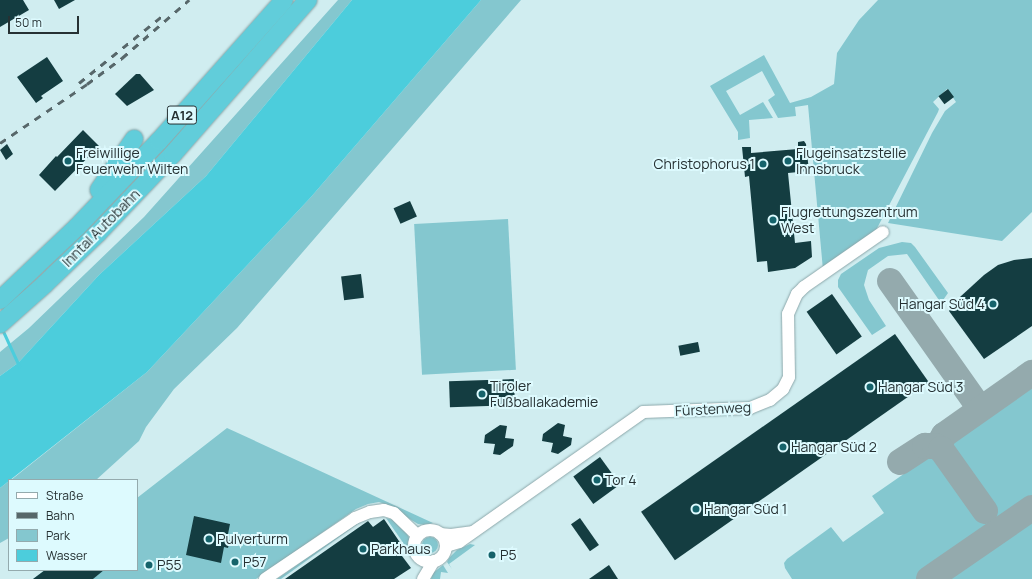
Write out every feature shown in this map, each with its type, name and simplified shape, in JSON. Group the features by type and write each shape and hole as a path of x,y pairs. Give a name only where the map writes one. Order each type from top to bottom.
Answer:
{"highway":[{"name":"Inntal Autobahn","path":"1,299 77,227 159,141 284,0"},
{"name":"Inntal Autobahn","path":"6,319 98,233 173,154 308,0"},
{"path":"77,227 89,204 111,175 134,138"}],"street":[{"name":"Fürstenweg","path":"446,546 459,542 643,412 750,408 770,400 783,389 789,377 788,314 797,294 804,287 883,232"},
{"path":"265,579 355,518 370,512 384,510 394,513 418,536"},
{"path":"423,579 434,561 443,555 446,546 440,534 431,530 426,530 418,536 414,545 417,555 425,561 434,561"},
{"name":"Fürstenweg","path":"440,534 451,535 472,532"}],"green space":[{"path":"338,0 352,0 206,176 99,275 18,363 0,376 0,352 29,328 144,217"},
{"path":"481,0 521,0 237,328 174,389 146,427 139,441 97,479 12,479 147,372 311,197"},
{"path":"878,0 1032,0 1032,212 1002,241 888,223 932,133 945,111 956,102 947,89 933,102 939,109 938,112 874,234 823,270 808,105 795,107 796,116 778,118 768,100 775,95 762,71 726,91 740,115 763,102 773,118 749,120 750,138 738,140 738,132 710,86 764,55 790,103 811,97 834,84 837,53 859,20"},
{"path":"508,219 516,370 422,375 414,224"},
{"path":"902,242 911,243 915,247 948,293 941,303 907,254 888,256 868,270 864,285 869,300 886,326 872,335 838,287 838,280 841,274 879,248"},
{"path":"1032,385 1032,579 792,579 785,568 784,563 787,559 831,527 843,542 884,513 872,496"},
{"path":"227,428 433,523 426,525 418,524 385,504 379,502 368,504 356,509 256,579 33,579 44,571 138,571 138,497"},
{"path":"8,482 8,539 0,543 0,488"},
{"path":"386,518 393,520 406,531 409,538 409,547 406,547"},
{"path":"363,520 281,579 277,579 345,531"},
{"path":"427,537 433,537 438,542 436,551 433,553 427,553 422,548 422,542"},
{"path":"470,544 475,545 449,564 452,569 447,562 449,558 457,550"},
{"path":"443,565 448,573 441,572 440,579 431,579 433,573"}],"water":[{"path":"352,0 481,0 311,197 147,372 11,479 8,479 8,482 0,488 0,376 18,363 99,275 206,176"}],"building":[{"path":"0,0 23,0 29,10 0,27"},
{"path":"54,0 75,0 59,9"},
{"path":"47,57 63,81 41,96 43,98 36,103 17,77"},
{"path":"136,74 140,74 154,90 127,106 115,94"},
{"path":"948,89 954,97 944,104 938,96"},
{"name":"Freiwillige Feuerwehr Wilten","path":"83,130 99,146 55,191 39,175"},
{"name":"Flugrettungszentrum West","path":"804,141 806,144 809,171 788,173 795,243 811,241 812,257 795,268 768,272 767,261 757,262 749,176 745,177 742,147 751,147 751,153 798,149 798,142"},
{"path":"7,144 13,154 6,160 0,150"},
{"path":"410,201 417,217 400,224 394,208"},
{"name":"Hangar Süd 4","path":"1032,258 1032,326 984,359 949,311 960,297 984,275 998,265 1014,260"},
{"path":"361,274 364,298 344,300 341,276"},
{"path":"832,294 862,337 836,354 807,312"},
{"path":"895,334 929,382 675,560 641,512"},
{"path":"698,342 700,352 680,356 678,346"},
{"name":"Tiroler Fußballakademie","path":"514,379 515,405 450,407 449,381"},
{"path":"558,423 565,425 563,436 572,438 571,445 558,454 551,452 553,443 542,441 543,434"},
{"path":"500,425 507,426 505,438 514,439 513,446 500,455 493,454 495,444 484,443 485,435"},
{"name":"Tor 4","path":"600,457 620,485 593,504 573,476"},
{"name":"Pulverturm","path":"194,516 230,524 227,539 230,540 228,548 224,547 221,563 186,555"},
{"path":"580,518 599,545 590,551 571,524"},
{"name":"Parkhaus","path":"384,519 401,544 396,548 411,568 394,579 285,579 368,521 373,527"},
{"path":"609,565 618,579 589,579"},
{"path":"44,571 103,571 93,579 33,579"}],"waterway":[{"path":"2,329 19,366"}],"taxiway":[{"path":"890,281 974,400"},
{"path":"941,449 940,442 944,435 1032,373"},
{"path":"900,462 925,446 935,446 941,449 985,511"},
{"path":"929,579 1032,508"}],"railway":[{"path":"0,143 87,84 122,58 189,0"},
{"path":"79,83 162,16"}],"place":[{"name":"Freiwillige Feuerwehr Wilten","path":"68,161"},
{"name":"Flugeinsatzstelle Innsbruck","path":"788,161"},
{"name":"Christophorus 1","path":"763,164"},
{"name":"Flugrettungszentrum West","path":"773,220"},
{"name":"Hangar Süd 4","path":"993,304"},
{"name":"Hangar Süd 3","path":"870,387"},
{"name":"Tiroler Fußballakademie","path":"482,394"},
{"name":"Hangar Süd 2","path":"783,447"},
{"name":"Tor 4","path":"597,480"},
{"name":"Hangar Süd 1","path":"696,509"},
{"name":"Pulverturm","path":"209,539"},
{"name":"Parkhaus","path":"363,549"},
{"name":"P5","path":"492,555"},
{"name":"P57","path":"235,562"},
{"name":"P55","path":"149,565"}]}
